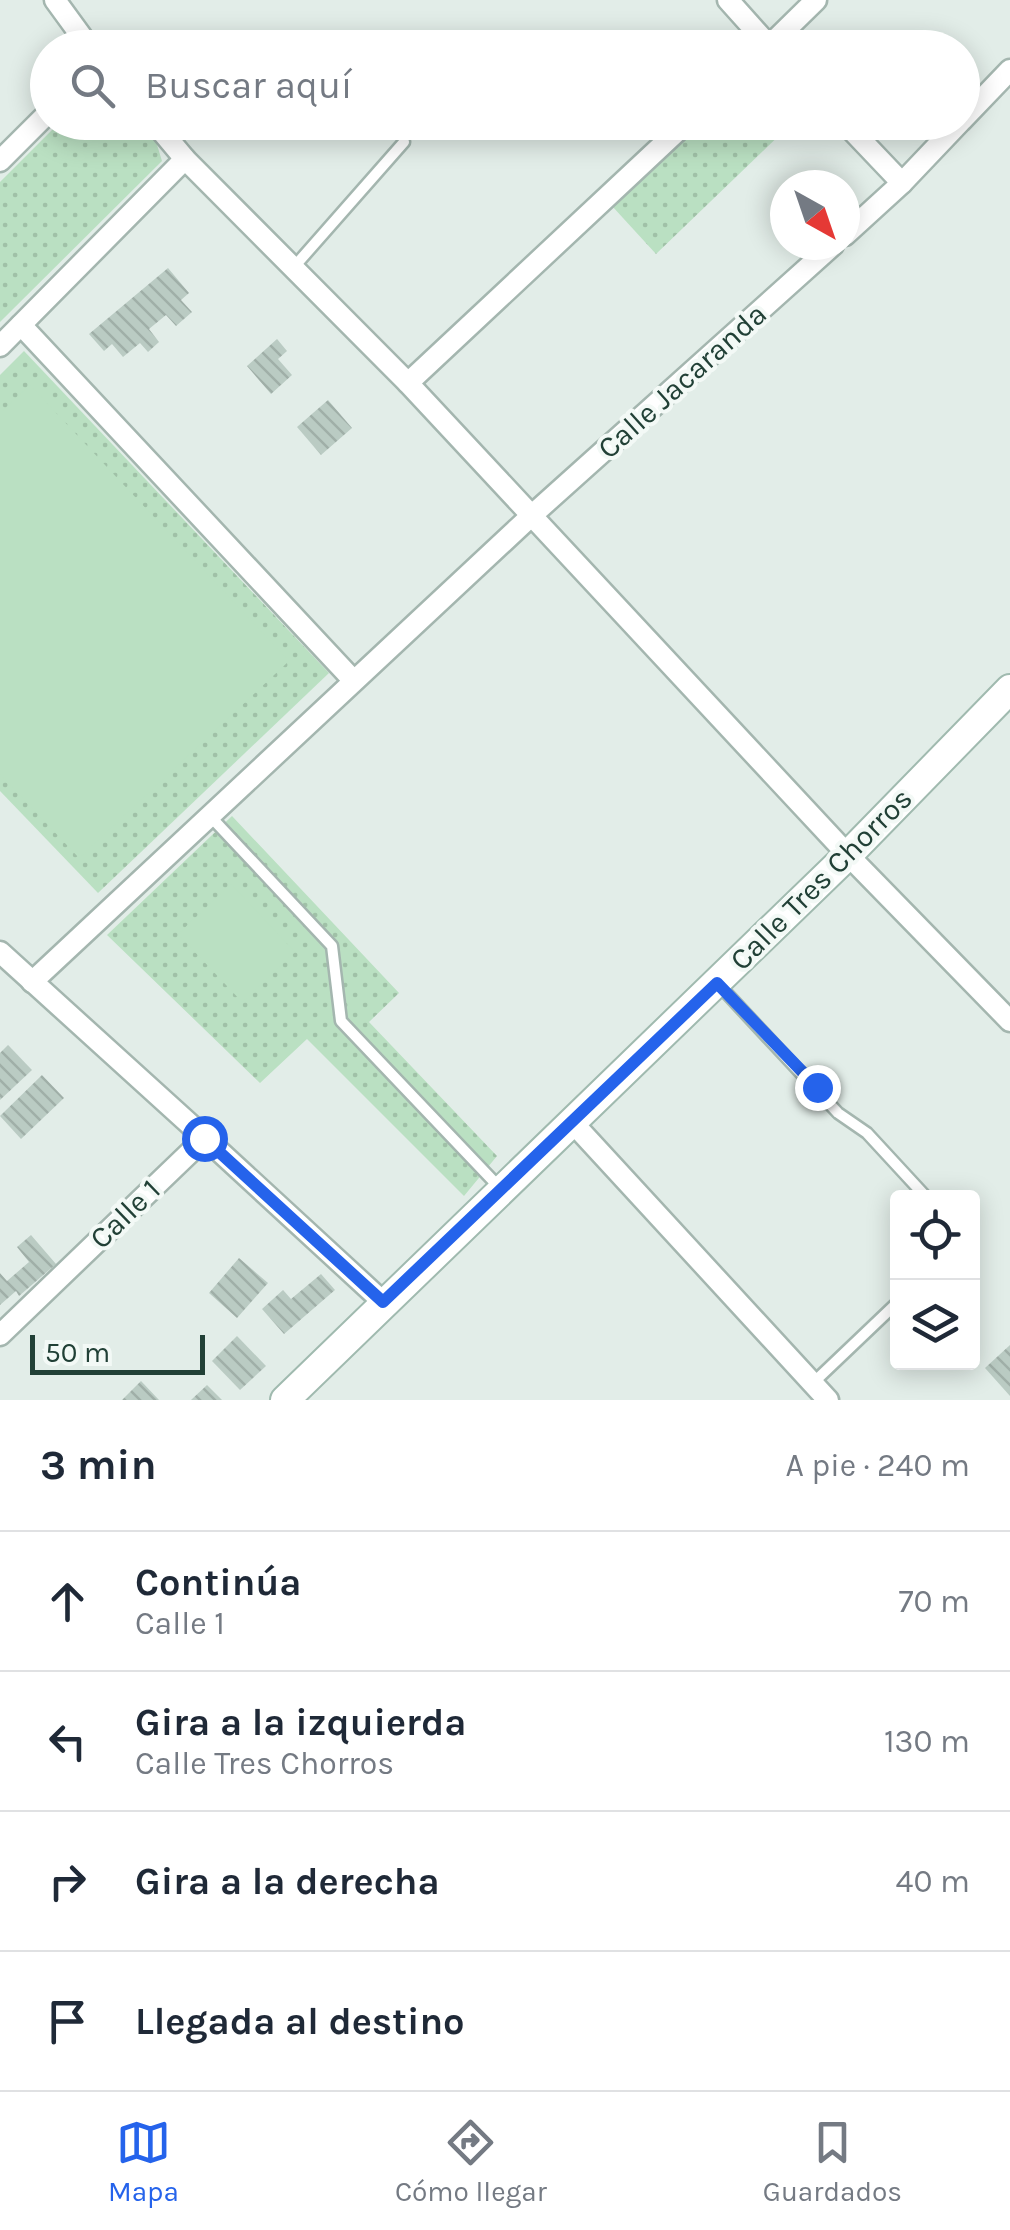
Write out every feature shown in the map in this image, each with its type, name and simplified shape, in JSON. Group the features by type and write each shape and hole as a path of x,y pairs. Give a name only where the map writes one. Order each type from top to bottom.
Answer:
{"main road":[{"name":"Calle Tres Chorros","path":"285,1400 717,983 1010,690"}],"street":[{"path":"728,0 754,30"},
{"path":"786,30 816,0"},
{"path":"65,4 80,30"},
{"path":"980,101 1010,70"},
{"path":"0,161 30,131"},
{"path":"170,140 408,384 848,854 1010,1021"},
{"path":"408,384 668,140"},
{"path":"861,140 902,183"},
{"path":"860,221 943,140"},
{"path":"0,346 186,159"},
{"name":"Calle Jacaranda","path":"32,982 530,517 817,260"},
{"path":"21,325 353,680"},
{"path":"5,965 32,982 383,1302"},
{"path":"573,1123 828,1400"},
{"name":"Calle 1","path":"0,1334 204,1138"}],"lane":[{"path":"293,268 404,142"},
{"path":"210,815 332,946 341,1021 502,1190"},
{"path":"717,983 838,1113 868,1133 921,1190"},
{"path":"813,1384 890,1310"}],"green space":[{"path":"42,140 156,140 162,161 0,322 0,182"},
{"path":"684,140 774,140 656,254 612,206"},
{"path":"24,351 329,673 98,893 0,791 0,375"},
{"path":"30,385 289,661 79,858 0,774 0,413"},
{"path":"232,816 399,993 369,1022 497,1156 464,1196 307,1039 260,1083 107,935"},
{"path":"231,884 295,952 242,1002 178,934"}],"building":[{"path":"168,268 189,293 181,300 192,312 176,326 166,315 149,329 159,342 148,352 140,343 123,357 112,344 104,351 89,334"},
{"path":"277,339 287,351 278,359 292,375 271,394 247,366"},
{"path":"328,400 352,428 321,455 297,427"},
{"path":"8,1045 32,1070 0,1100 0,1053"},
{"path":"42,1075 64,1098 21,1139 0,1116"},
{"path":"31,1235 56,1264 19,1296 16,1291 0,1305 0,1273 7,1281 29,1262 17,1247"},
{"path":"239,1258 268,1283 237,1318 209,1293"},
{"path":"321,1274 335,1290 284,1334 262,1309 283,1290 291,1299"},
{"path":"237,1336 266,1366 240,1390 212,1361"},
{"path":"1010,1345 1010,1396 985,1368"},
{"path":"141,1381 159,1400 122,1400"},
{"path":"207,1385 222,1400 191,1400"}],"route":[{"path":"204,1138 383,1302 717,983 817,1087"}]}
